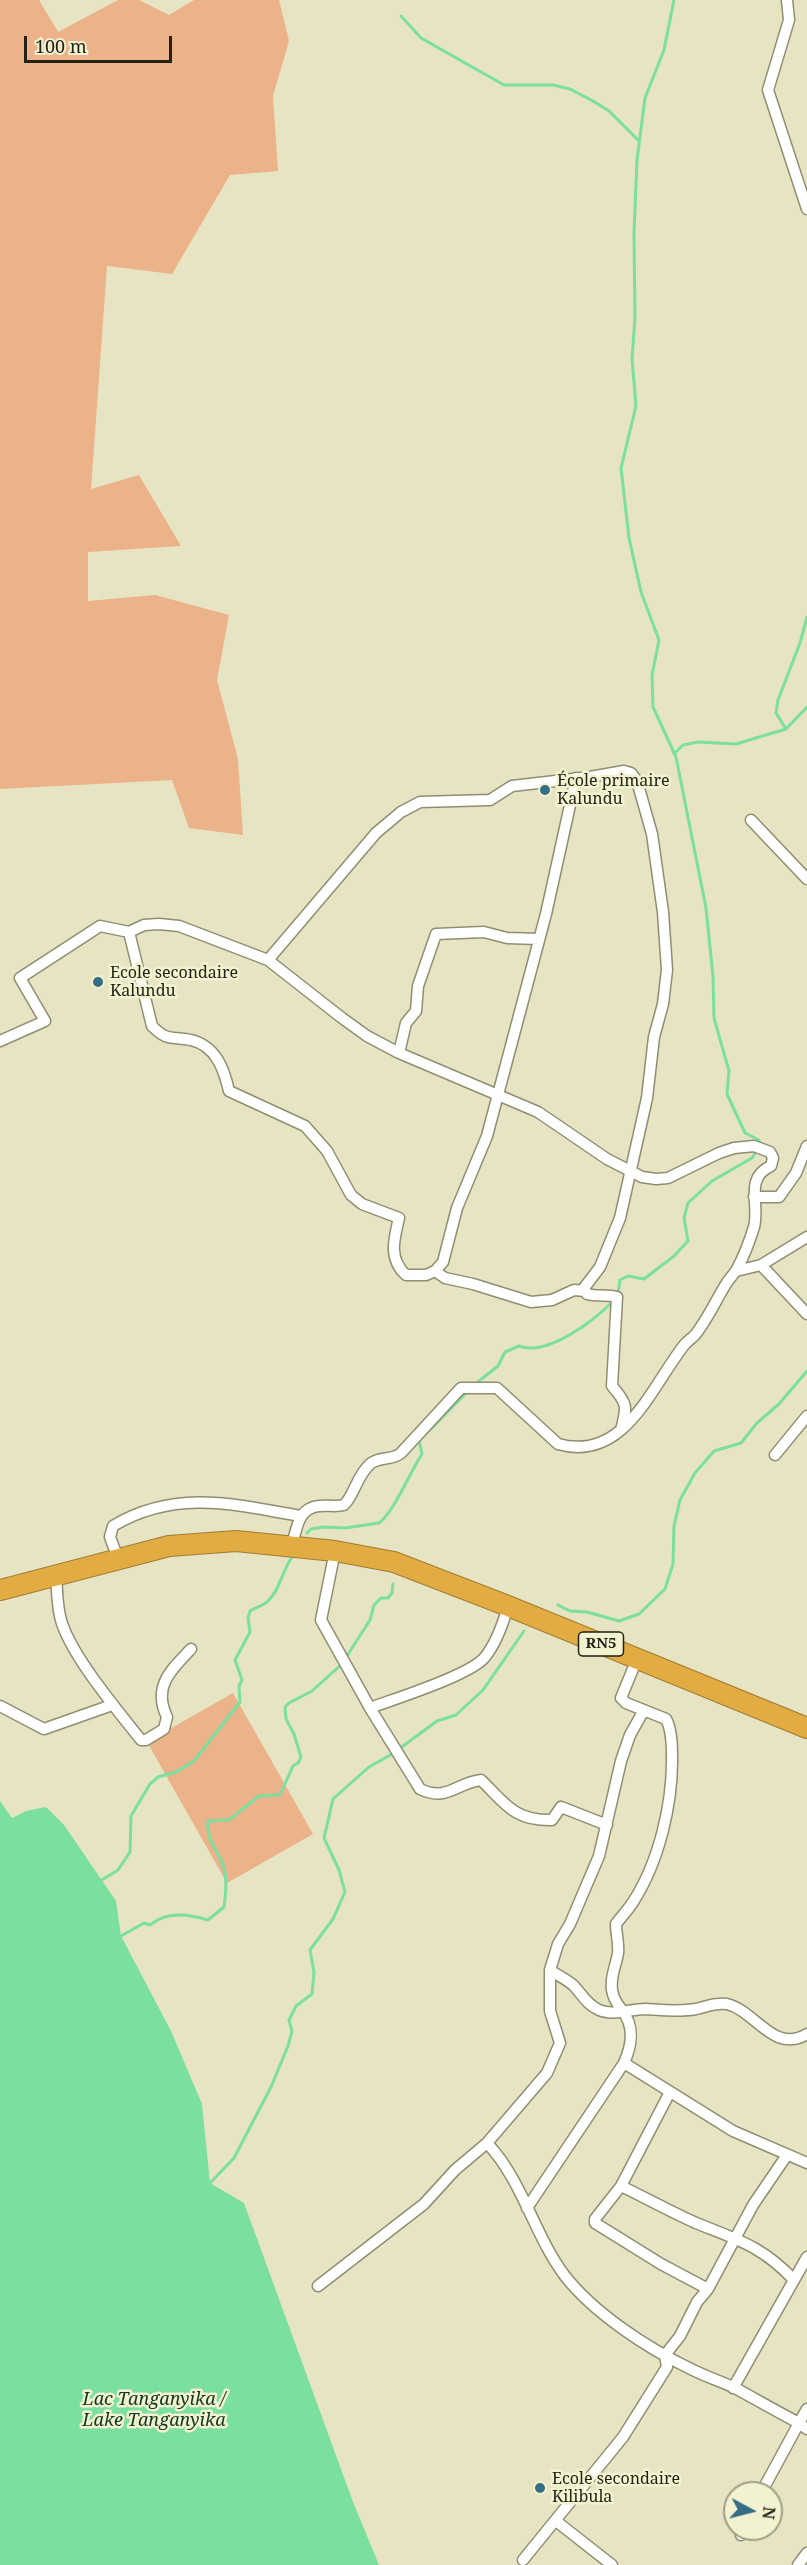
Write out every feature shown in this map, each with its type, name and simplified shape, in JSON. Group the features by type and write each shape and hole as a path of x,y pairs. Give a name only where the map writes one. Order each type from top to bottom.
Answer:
{"highway":[{"name":"RN5","path":"0,1590 170,1546 236,1541 335,1551 394,1562 807,1728"}],"street":[{"path":"787,0 789,20 768,90 807,209"},
{"path":"268,960 376,833 401,812 420,802 490,800 512,786 624,771 631,773 637,781 652,834 663,912 667,970 663,1004 654,1037 647,1098 620,1218 603,1261 587,1281 585,1291"},
{"path":"129,932 152,1026 162,1036 193,1041 209,1049 220,1064 229,1091 305,1126 327,1151 351,1195 362,1204 399,1218 393,1255 399,1269 406,1275 416,1276 435,1271 442,1262 461,1198 488,1136 497,1094 539,939 576,778"},
{"path":"751,820 807,879"},
{"path":"0,1041 45,1021 20,978 100,926 129,932 144,926 159,924 179,926 268,960 342,1018 399,1053 545,1116 607,1159 631,1172 656,1179 668,1178 719,1153 754,1146 770,1152 773,1158 771,1166 763,1169 755,1180 754,1227 736,1271 696,1334 685,1344 647,1402 621,1431 582,1448 558,1444 497,1388 461,1388 397,1456 383,1458 371,1464 356,1481 344,1505 309,1508 300,1516 291,1548"},
{"path":"399,1053 406,1023 416,1011 418,986 436,934 484,932 507,938 539,939"},
{"path":"754,1197 779,1197 796,1173 807,1146"},
{"path":"736,1271 761,1265 807,1237"},
{"path":"761,1265 807,1314"},
{"path":"435,1271 445,1278 531,1302 552,1300 574,1290 585,1291 587,1294 596,1296 603,1293 617,1297 612,1386 627,1408 621,1431"},
{"path":"775,1455 807,1416"},
{"path":"119,1561 110,1537 113,1526 168,1503 228,1504 300,1516"},
{"path":"335,1551 321,1620 420,1789 433,1795 453,1791 467,1782 481,1780 507,1808 525,1817 552,1820 561,1807 607,1826"},
{"path":"56,1575 63,1625 74,1647 112,1705 143,1741 164,1729 167,1717 162,1708 164,1678 191,1649"},
{"path":"370,1707 445,1680 484,1659 496,1641 508,1606"},
{"path":"527,2208 624,2063 631,2043 632,2032 612,1991 611,1977 618,1953 616,1924 633,1902 654,1856 667,1816 672,1771 668,1723 662,1717 626,1703 621,1698 637,1659"},
{"path":"0,1706 44,1729 112,1705"},
{"path":"318,2286 424,2204 455,2170 487,2144 547,2073 558,2052 559,2036 550,2011 550,1970 558,1944 570,1924 596,1864 621,1761 630,1735 644,1710"},
{"path":"550,1970 572,1985 589,2003 601,2011 624,2012 643,2009 672,2011 698,2008 709,2004 726,2004 741,2009 777,2038 787,2039 807,2034"},
{"path":"624,2063 733,2131 807,2163"},
{"path":"670,2092 621,2186 594,2222 661,2264 708,2289"},
{"path":"487,2144 510,2172 553,2259 567,2278 613,2322 688,2368 733,2388 803,2426"},
{"path":"523,2560 623,2437 667,2367 666,2355 680,2336 697,2302 708,2289 753,2205 787,2155"},
{"path":"621,2186 694,2222 758,2248 776,2261 794,2280"},
{"path":"733,2388 807,2257"},
{"path":"768,2481 803,2426 807,2409"},
{"path":"556,2521 612,2565"},
{"path":"798,2565 807,2553"}],"shaded area":[{"path":"0,0 39,0 58,32 118,0 139,0 169,15 194,0 279,0 289,41 273,96 278,171 230,175 172,274 107,266 91,489 139,475 181,546 88,552 88,601 155,595 229,615 217,680 238,759 243,835 189,828 172,780 0,789"},
{"path":"233,1693 313,1834 227,1883 147,1742"}],"water":[{"name":"Lac Tanganyika / Lake Tanganyika","path":"0,1801 12,1818 26,1811 46,1807 64,1825 116,1901 121,1936 171,2031 202,2104 210,2183 244,2203 353,2502 379,2565 0,2565"}],"waterway":[{"path":"674,0 664,50 645,98 637,160 634,233 635,318 632,359 636,406 621,468 629,538 641,592 659,640 652,675 653,707 676,757 706,908 713,976 714,1018 729,1071 727,1094 745,1133 759,1140 759,1144"},
{"path":"401,16 421,38 504,85 553,85 570,89 593,101 609,111 639,141"},
{"path":"786,729 776,713 778,700 800,643 807,617"},
{"path":"674,754 683,745 698,742 736,744 786,729 807,707"},
{"path":"618,1293 620,1280 628,1276 644,1279 674,1256 688,1241 684,1218 688,1203 712,1181 752,1158 757,1150"},
{"path":"474,1385 498,1366 505,1352 519,1346 530,1348 556,1342 595,1318 613,1301"},
{"path":"558,1605 570,1611 587,1612 619,1621 639,1614 665,1589 673,1564 674,1526 680,1500 695,1473 714,1451 741,1443 807,1371"},
{"path":"430,1430 467,1392"},
{"path":"307,1533 311,1529 324,1527 345,1528 379,1523 396,1501 422,1454 419,1440 421,1439"},
{"path":"100,1881 118,1870 130,1852 131,1816 150,1784 158,1777 176,1772 194,1761 240,1702 239,1686 242,1680 235,1660 250,1632 248,1618 250,1611 272,1597 292,1557"},
{"path":"345,1659 370,1620 374,1605 381,1598 388,1598 392,1593 393,1584"},
{"path":"399,1749 437,1721 456,1715 483,1690 524,1631"},
{"path":"121,1936 144,1923 150,1925 163,1917 185,1915 208,1920 224,1907 225,1872 209,1837 208,1821 229,1820 259,1796 280,1795 293,1766 301,1757 294,1734 286,1719 285,1707 312,1691 342,1664"},
{"path":"210,2183 234,2158 271,2087 288,2046 292,2031 289,2020 296,2006 312,1994 314,1972 310,1950 333,1919 345,1892 339,1870 324,1838 333,1799 369,1767 394,1753"}],"place":[{"name":"École primaire Kalundu","path":"545,790"},
{"name":"Ecole secondaire Kalundu","path":"98,982"},
{"name":"Ecole secondaire Kilibula","path":"540,2488"}]}
